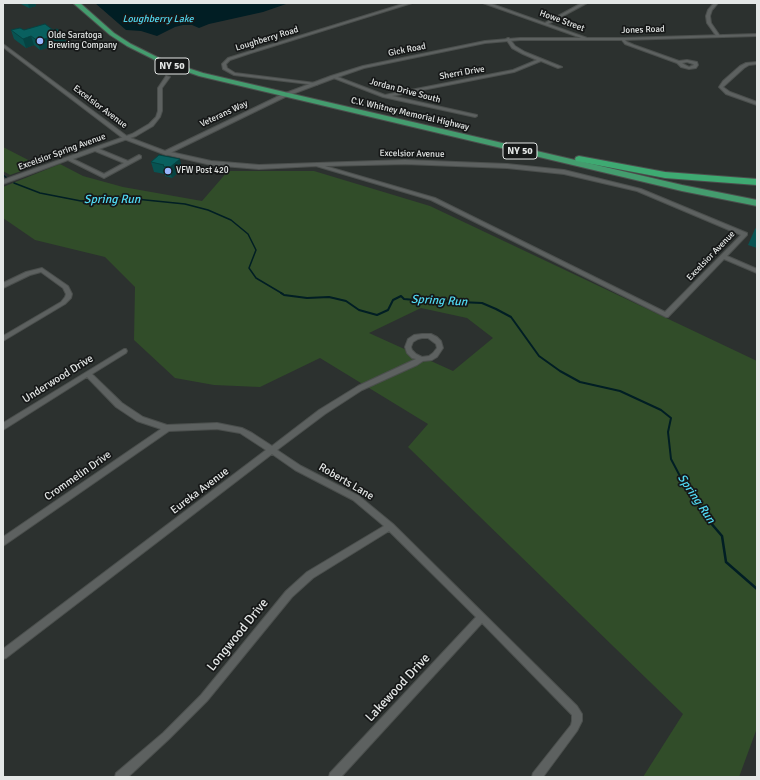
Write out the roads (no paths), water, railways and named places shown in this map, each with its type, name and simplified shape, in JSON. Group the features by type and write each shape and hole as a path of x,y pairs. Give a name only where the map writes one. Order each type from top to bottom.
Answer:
{"highway":[{"name":"C.V. Whitney Memorial Highway","path":"76,3 117,38 150,57 201,75 579,159 671,182 757,197"},
{"name":"C.V. Whitney Memorial Highway","path":"85,3 130,40 167,59 212,75 682,188 757,203"},
{"path":"579,159 665,175 712,180 757,182"}],"street":[{"name":"Loughberry Road","path":"315,84 234,74 225,69 224,64 229,60 250,52 410,3"},
{"name":"Howe Street","path":"485,3 546,23 588,39"},
{"path":"546,23 585,3"},
{"path":"716,3 710,10 708,16 710,23 718,36"},
{"name":"Jones Road","path":"530,39 623,39 757,35"},
{"name":"Gick Road","path":"288,94 363,67 485,42 530,39"},
{"path":"623,39 626,43 633,46 679,62"},
{"path":"508,40 513,47 540,60 560,67"},
{"name":"Excelsior Avenue","path":"3,45 126,138 166,154 192,160 233,165 317,165 404,162 520,167 564,172 639,190 745,234 666,315 433,199 317,165"},
{"name":"Sherri Drive","path":"385,96 514,71 540,60"},
{"path":"757,63 748,64 742,67 724,82 721,87 728,93 757,104"},
{"name":"Excelsior Spring Avenue","path":"3,182 40,167 126,138 142,130 157,120 160,111 160,88 168,77"},
{"name":"Jordan Drive South","path":"333,77 385,96 475,116"},
{"name":"Veterans Way","path":"166,154 181,144 288,94"},
{"path":"95,148 128,163"},
{"path":"68,158 104,176 139,157"},
{"path":"723,256 757,271"},
{"path":"3,286 28,273 39,270 46,271 68,290 68,298 53,310 3,339"},
{"name":"Eureka Avenue","path":"3,655 340,400 360,388 418,361 430,358 439,352 439,343 436,339 429,336 422,336 410,341 408,347 409,351 418,361"},
{"name":"Underwood Drive","path":"3,427 67,385 88,374 124,351"},
{"name":"Roberts Lane","path":"88,374 119,404 140,419 166,428 217,426 249,435 298,468 356,498 390,526 570,704 577,714 577,721 574,728 537,777"},
{"name":"Crommelin Drive","path":"3,542 166,428"},
{"name":"Longwood Drive","path":"121,777 166,736 204,698 289,594 310,574 390,526"},
{"name":"Lakewood Drive","path":"334,777 482,617"}],"water":[{"name":"Loughberry Lake","path":"95,3 289,3 263,12 209,24 199,28 192,25 175,27 157,36 141,31 126,30"}],"waterway":[{"name":"Spring Run","path":"3,175 7,178"},
{"name":"Spring Run","path":"14,183 40,193 81,201 126,198 185,204 208,210 231,220 248,234 256,250 249,268 256,278 283,294"},
{"name":"Spring Run","path":"281,293 284,295 307,298 329,297 346,301 359,310 377,315 388,310 393,300 401,296 404,299 415,300 482,303 496,309 511,317 539,356 560,371 580,382 620,391 661,410 671,418 668,432 671,459 682,480 694,495 700,507"},
{"name":"Spring Run","path":"699,506 704,515 722,536 726,562 757,589"}],"place":[{"name":"Olde Saratoga Brewing Company","path":"40,41"},
{"name":"VFW Post 420","path":"168,171"}]}
